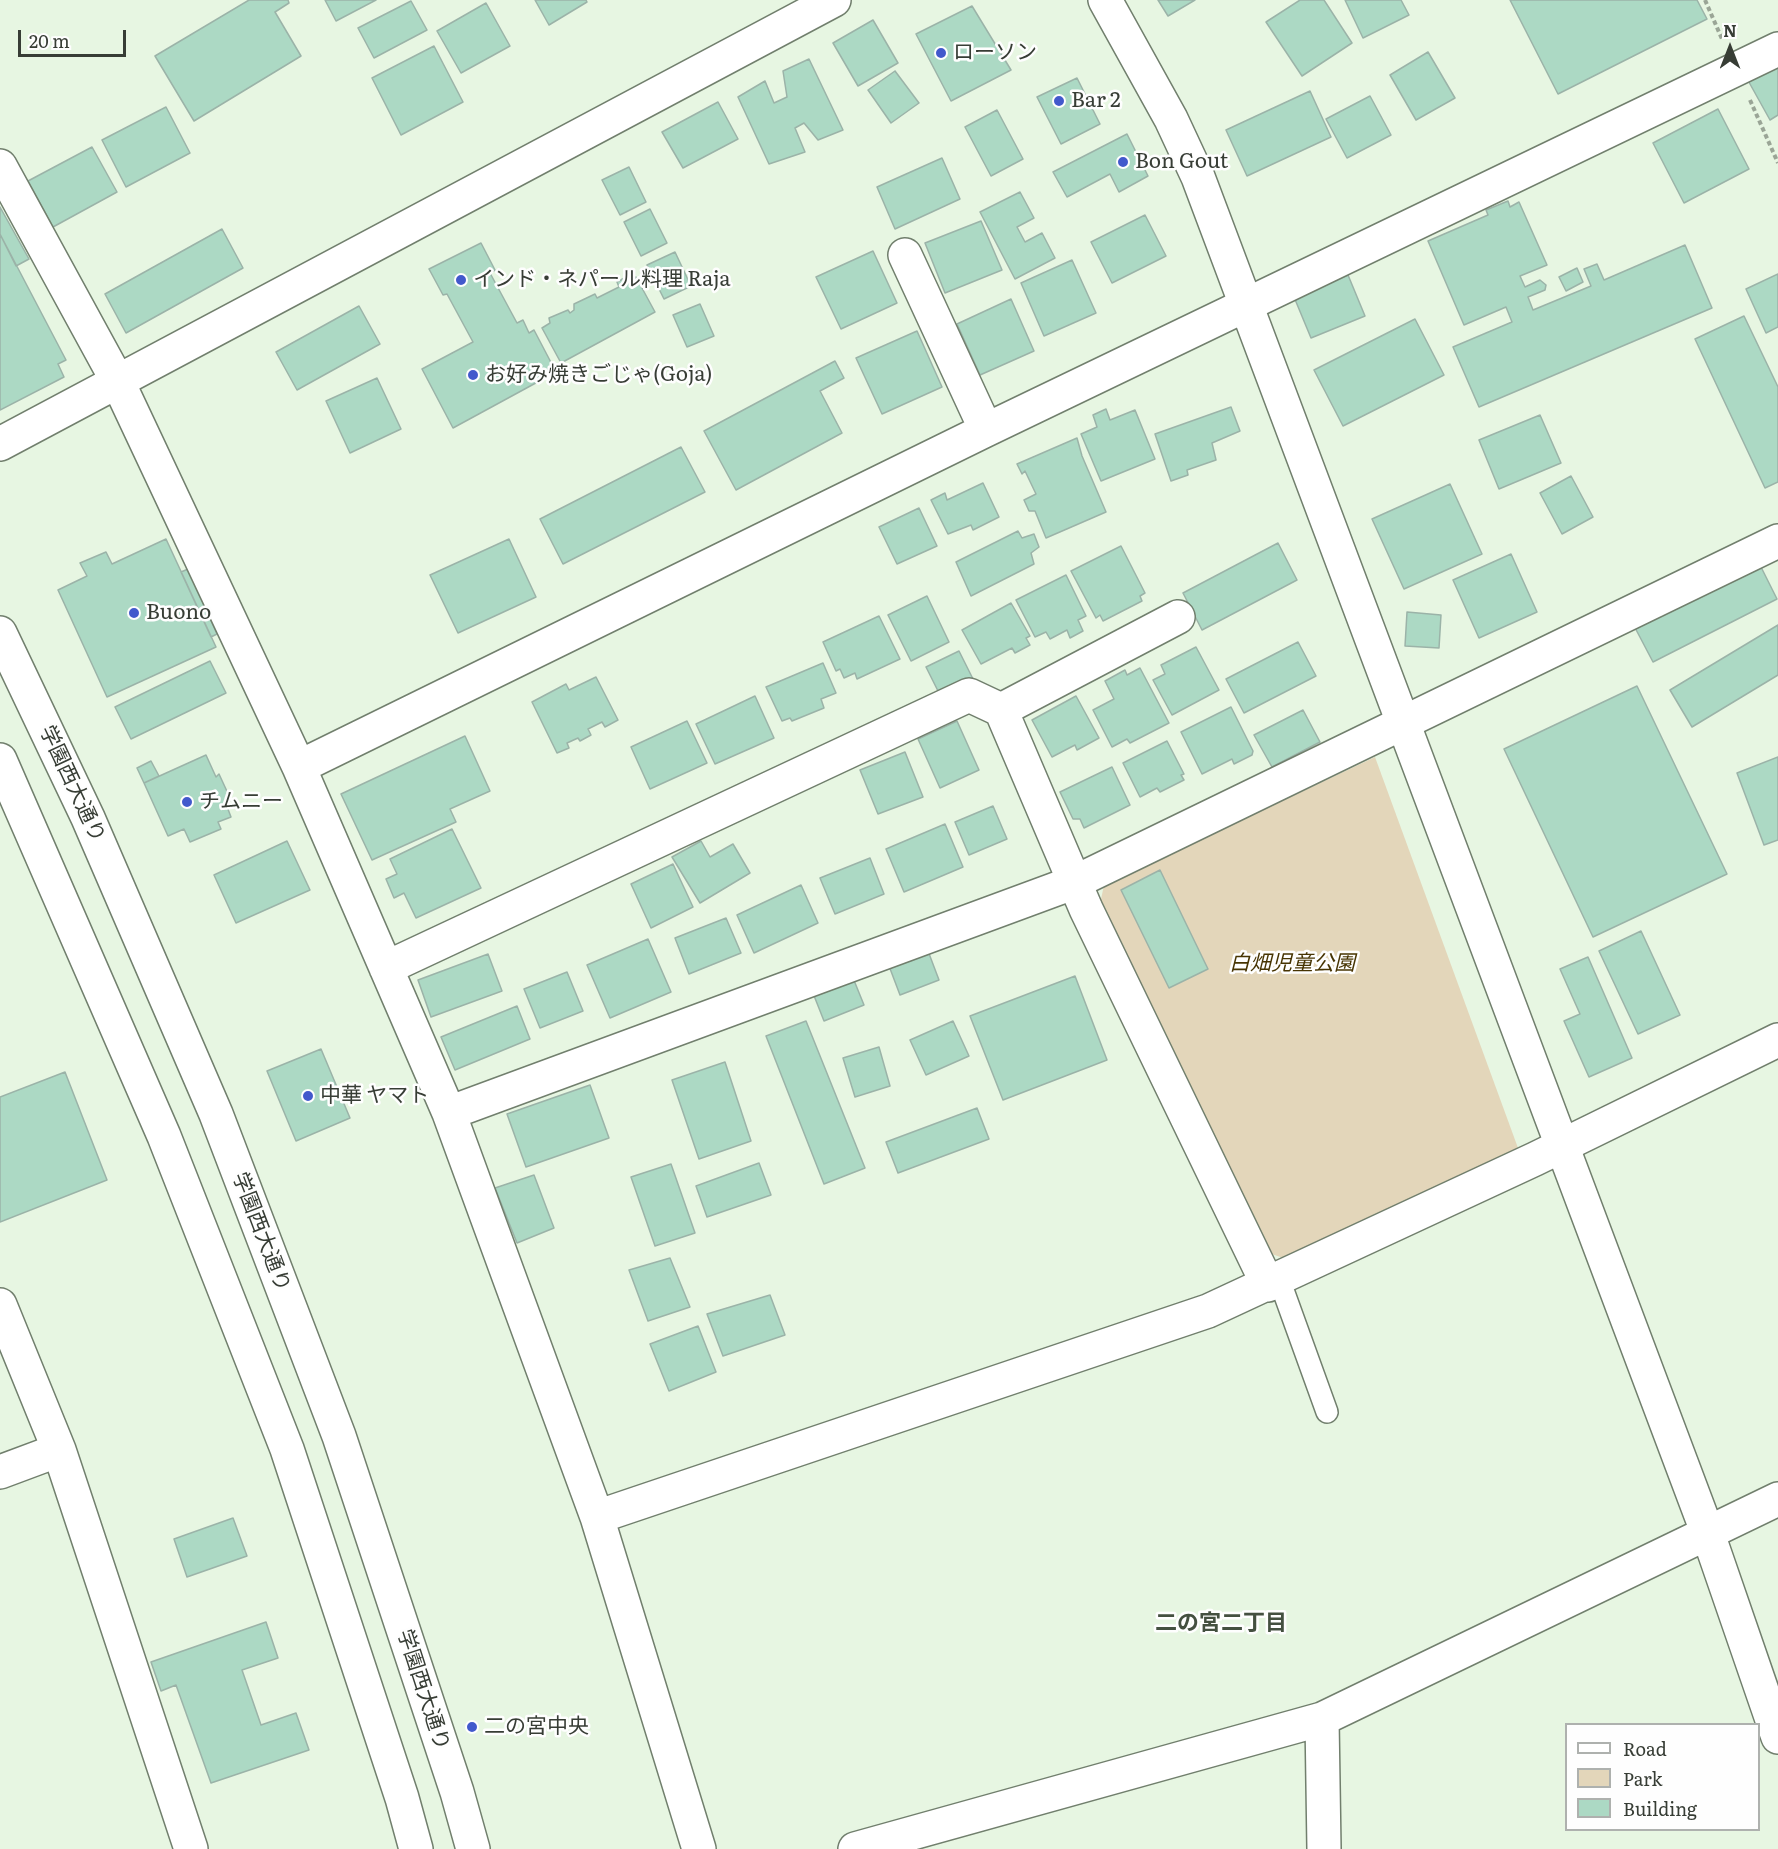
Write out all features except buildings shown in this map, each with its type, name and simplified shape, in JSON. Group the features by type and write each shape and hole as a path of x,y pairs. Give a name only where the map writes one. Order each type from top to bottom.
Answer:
{"street":[{"path":"0,444 834,0"},
{"path":"1105,0 1171,119 1198,177 1708,1534 1778,1737"},
{"path":"299,767 986,430 1778,49"},
{"path":"0,166 118,382 299,767 449,1113 597,1517 699,1849"},
{"path":"905,255 986,430"},
{"path":"449,1113 1075,882 1778,541"},
{"path":"1001,710 1178,616"},
{"name":"学園西大通り","path":"0,633 88,818 216,1114 339,1436 453,1781 473,1849"},
{"path":"386,968 969,695 1001,710 1086,909 1274,1282"},
{"path":"0,760 164,1136 287,1449 402,1798 416,1849"},
{"path":"597,1517 1208,1311 1562,1146 1778,1040"},
{"path":"0,1305 59,1450 191,1849"},
{"path":"0,1472 59,1450"},
{"path":"855,1849 1323,1719 1778,1499"},
{"path":"1323,1719 1324,1849"}],"lane":[{"path":"1274,1282 1327,1412"}],"green space":[{"name":"白畑児童公園","path":"1375,757 1518,1148 1286,1259 1266,1252 1099,909 1104,885"}],"place":[{"name":"ローソン","path":"941,53"},
{"name":"Bar 2","path":"1059,101"},
{"name":"Bon Gout","path":"1123,162"},
{"name":"インド・ネパール料理 Raja","path":"461,280"},
{"name":"お好み焼きごじゃ(Goja)","path":"473,375"},
{"name":"Buono","path":"134,613"},
{"name":"チムニー","path":"187,802"},
{"name":"中華 ヤマト","path":"308,1096"},
{"name":"二の宮中央","path":"472,1727"}],"district":[{"name":"二の宮二丁目","path":"1221,1624"}]}
